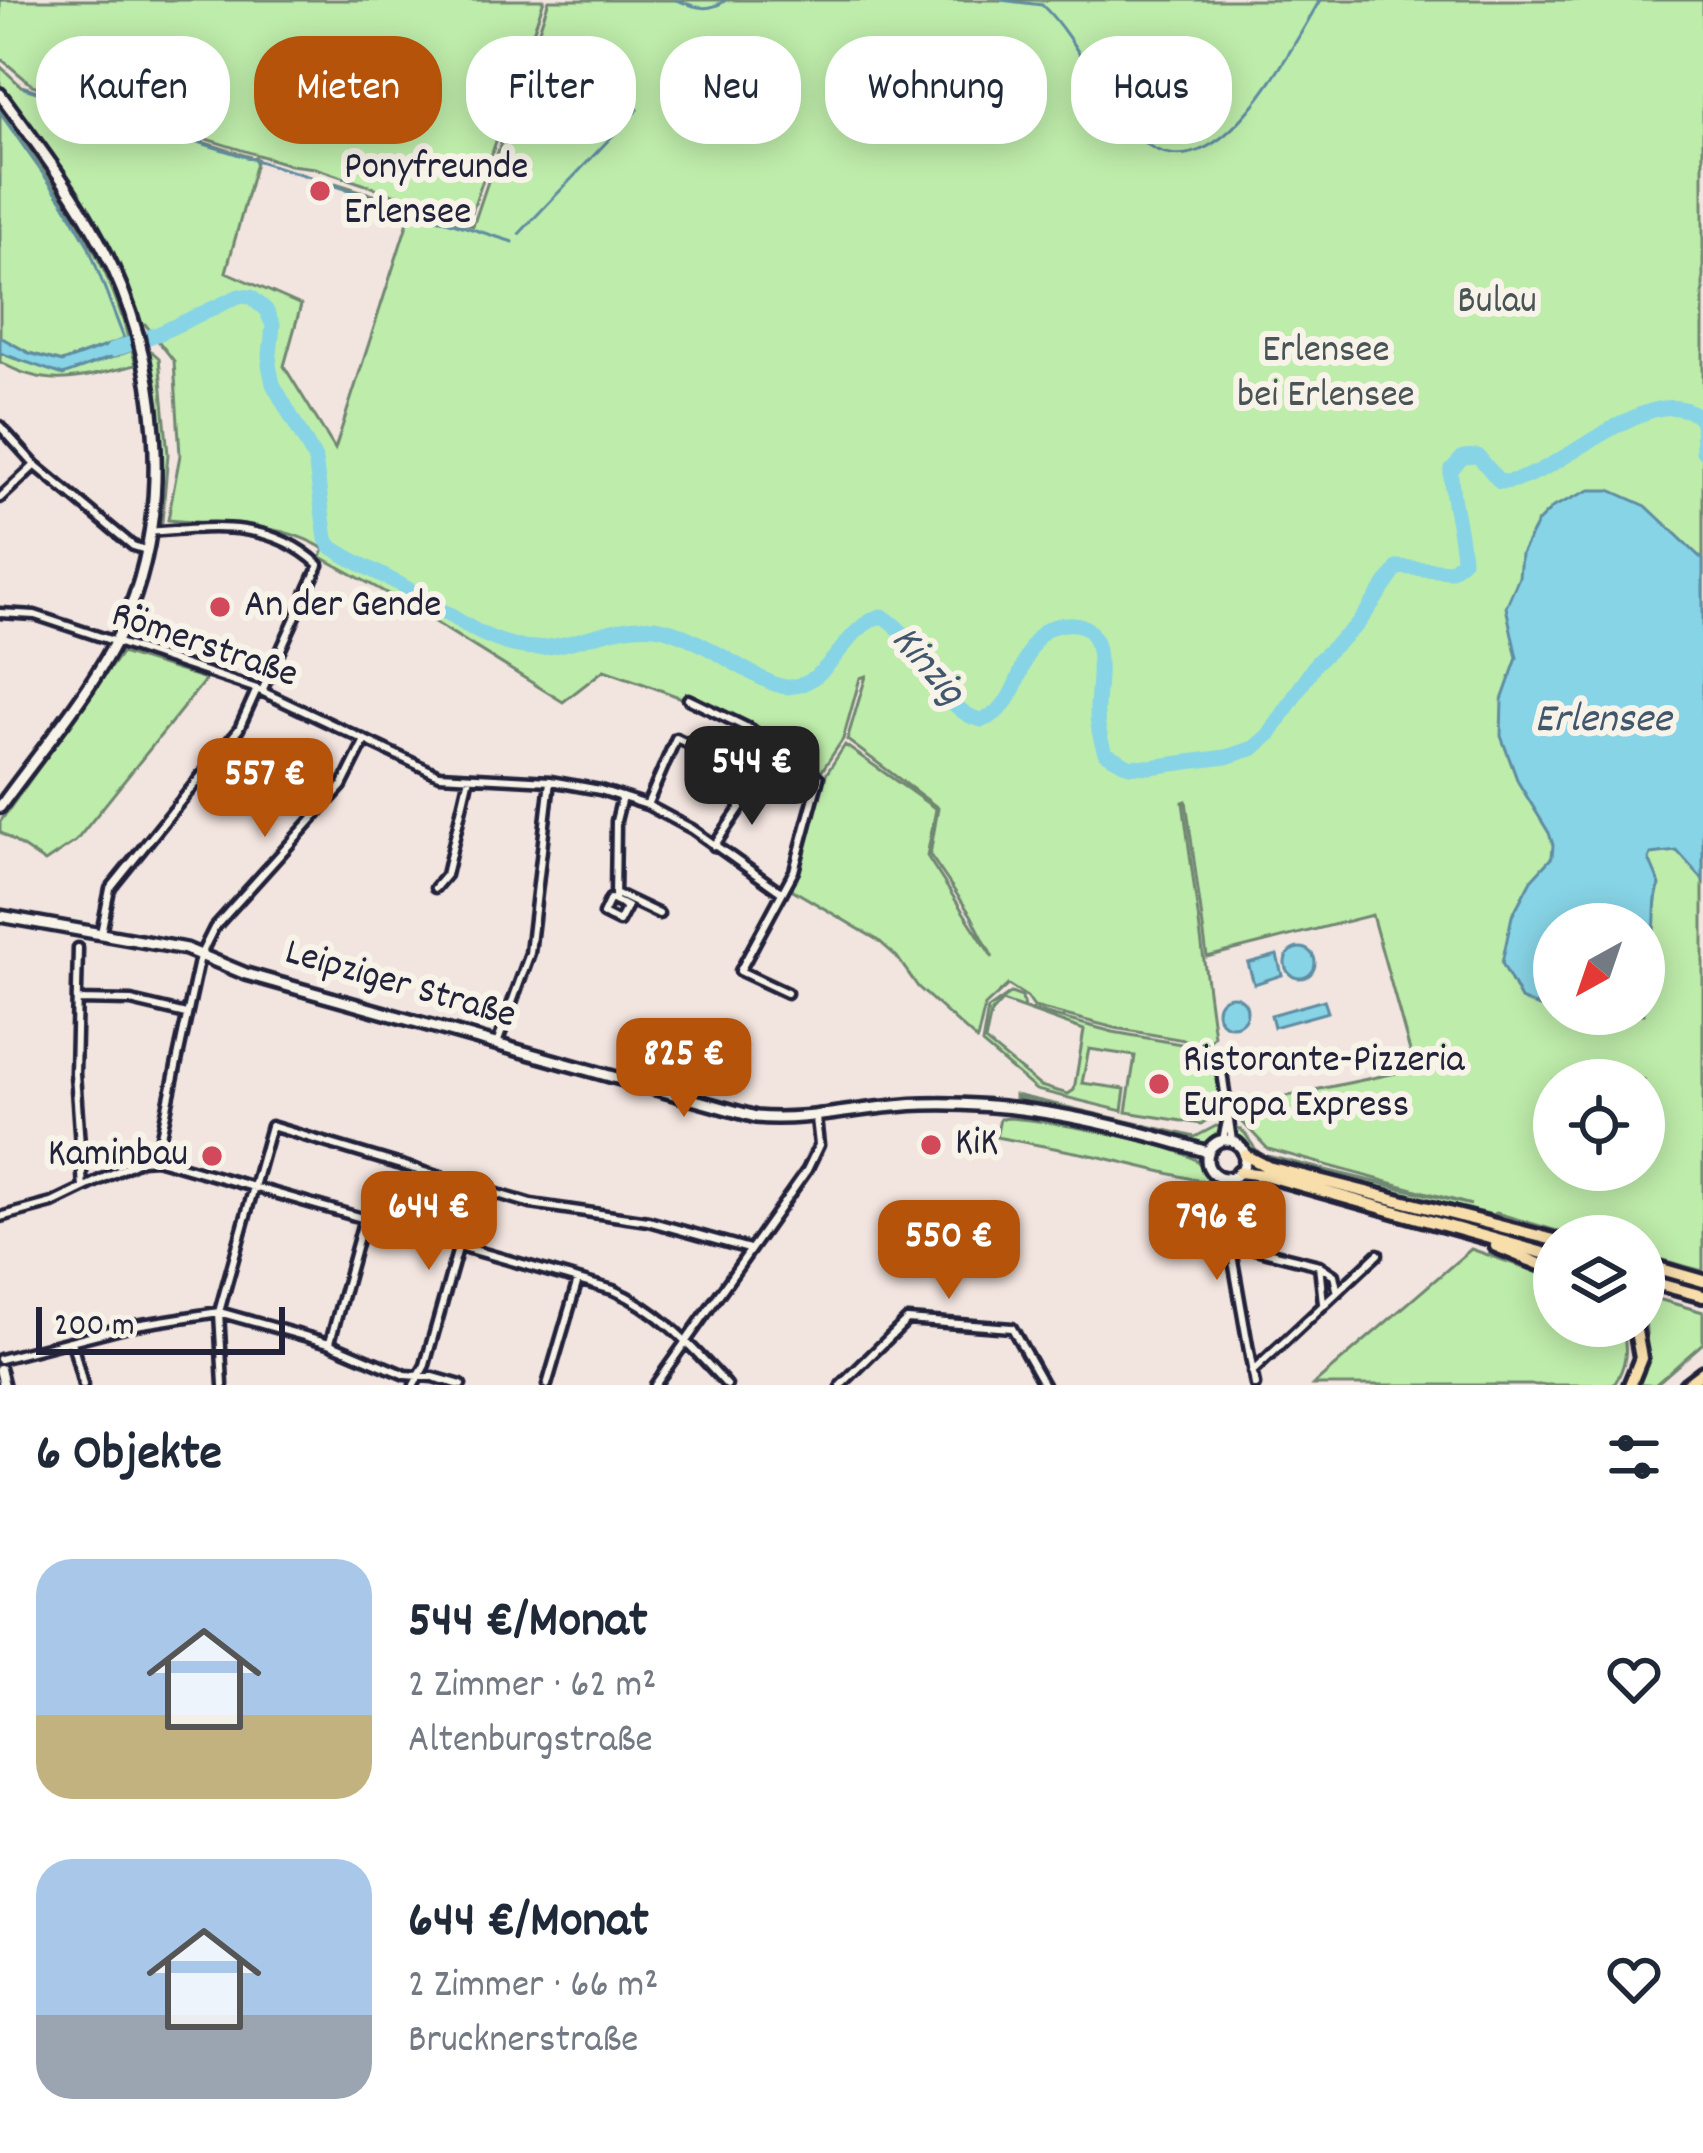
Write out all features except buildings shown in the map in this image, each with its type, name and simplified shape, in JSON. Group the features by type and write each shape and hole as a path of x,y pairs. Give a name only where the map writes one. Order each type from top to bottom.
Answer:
{"highway":[{"path":"1245,1155 1268,1167 1533,1235"},
{"path":"1239,1172 1265,1175 1533,1250"},
{"path":"1454,1229 1533,1261"},
{"path":"1665,1270 1703,1281"},
{"path":"1665,1286 1703,1296"},
{"path":"1630,1385 1641,1358 1639,1347"},
{"path":"1686,1385 1703,1372"}],"main road":[{"path":"0,94 85,215 108,257 145,362 154,451 149,532 132,600 113,643 0,807"},
{"name":"Leipziger Straße","path":"0,916 186,950 246,974 742,1114 769,1118 908,1104 988,1105 1082,1118 1208,1152"},
{"path":"1227,1140 1245,1155 1239,1172 1225,1178 1211,1170 1208,1152 1227,1140"}],"street":[{"path":"0,426 34,465 134,546 146,550"},
{"path":"0,498 34,465"},
{"path":"101,933 110,889 239,729 319,565 296,544 263,531 149,532"},
{"name":"Römerstraße","path":"0,613 35,615 260,690 432,773 550,781 622,796 714,846 781,892"},
{"path":"688,700 752,730 819,778 794,871 740,971 787,993"},
{"path":"646,806 676,738 692,745"},
{"path":"156,1159 200,956 214,928 342,786 365,740"},
{"path":"435,888 446,875 469,777"},
{"path":"496,1044 530,953 550,781"},
{"path":"714,846 755,786"},
{"path":"622,796 616,821 615,897 659,914"},
{"path":"78,948 75,1074 82,1188"},
{"path":"76,1000 131,1001 186,1014"},
{"path":"1222,1072 1227,1140"},
{"path":"655,1385 807,1170 819,1145 815,1114"},
{"path":"223,1385 219,1312 272,1126 531,1204 648,1221 749,1250"},
{"path":"0,1217 52,1203 141,1160 156,1159 628,1296 686,1339 727,1385"},
{"path":"1225,1178 1255,1385"},
{"path":"414,1385 476,1187"},
{"path":"329,1343 364,1218"},
{"path":"1231,1243 1319,1265 1334,1275 1336,1292"},
{"path":"1252,1372 1378,1254"},
{"path":"1319,1265 1323,1305"},
{"path":"547,1385 578,1280"},
{"path":"0,1359 129,1326 219,1312 329,1343 405,1375 461,1385"},
{"path":"841,1385 907,1320 1012,1328 1044,1385"},
{"path":"72,1342 83,1385"}],"green space":[{"path":"0,0 544,0 532,36 466,36 466,144 495,144 472,212 462,217 315,168 222,144 230,144 230,36 36,36 36,86 0,58"},
{"name":"Erlensee bei Erlensee","path":"549,0 1703,0 1703,1271 1665,1261 1665,1215 1533,1215 1533,1224 1250,1157 1237,1139 1236,1127 1263,1155 1471,1205 1268,1149 1229,1108 1415,1069 1372,915 1207,957 1186,801 1214,1036 1207,1044 1115,1028 1034,1007 1008,985 985,1006 977,1040 918,987 879,941 793,890 791,882 799,869 823,779 845,745 936,809 927,856 993,958 971,915 930,855 938,808 847,740 866,676 860,678 843,739 819,775 743,725 604,670 563,702 321,557 324,549 307,540 248,526 168,520 180,455 174,361 145,324 138,324 97,228 42,144 209,144 257,159 226,272 301,305 284,366 335,449 411,212 335,183 473,226 501,144 636,144 636,36 537,36"},
{"name":"Erlensee bei Erlensee","path":"0,66 21,86 36,91 36,135 0,86"},
{"path":"0,109 92,246 128,338 62,362 29,353 0,337"},
{"path":"132,350 136,365 67,379 35,376 0,362 0,353 32,363 83,364"},
{"path":"150,350 159,358 168,454 162,522 155,527 159,452"},
{"path":"121,653 206,679 76,841 45,862 0,832 0,822"},
{"path":"1011,993 1022,997 1024,1008 1113,1032 1215,1050 1222,1110 1201,1124 1126,1112 1135,1056 1089,1049 1082,1083 1125,1089 1122,1111 1036,1090 982,1044 988,1009","holes":["1002,1001 1084,1030 1074,1090 1068,1094 1040,1086 985,1041 991,1013"]},
{"path":"1015,1095 1195,1137 1216,1126 1222,1132 1204,1143"},
{"path":"1000,1119 1161,1146 1197,1161 1213,1184 996,1137"},
{"path":"1471,1249 1533,1271 1533,1347 1625,1347 1614,1385 1313,1385"},
{"path":"1665,1301 1703,1312 1703,1343 1655,1385 1637,1385 1646,1347 1665,1347"}],"water":[{"path":"0,337 29,353 62,362 128,338 132,350 63,375 0,353"},
{"name":"Erlensee","path":"1590,490 1610,490 1646,506 1703,560 1703,880 1677,851 1651,854 1660,885 1656,903 1533,903 1533,1004 1521,999 1502,963 1512,916 1531,880 1552,857 1553,845 1518,782 1501,736 1502,700 1517,658 1506,607 1519,577 1521,554 1537,523 1553,507"},
{"path":"1300,948 1311,952 1315,963 1311,974 1300,978 1289,974 1285,963 1289,952"},
{"path":"1277,955 1282,975 1254,984 1248,963"},
{"path":"1232,996 1243,1000 1247,1011 1243,1022 1232,1026 1221,1022 1217,1011 1221,1000"},
{"path":"1324,1000 1328,1012 1274,1027 1271,1015"}],"waterway":[{"path":"676,0 707,8 726,0"},
{"path":"1001,0 1042,5 1116,112 1147,144 1177,155 1206,147 1234,126 1260,97 1320,0"},
{"path":"24,88 310,177"},
{"path":"519,234 638,109"},
{"path":"0,113 88,245 125,341"},
{"path":"317,180 513,242"},
{"name":"Kinzig","path":"113,350 239,296 251,297 266,310 273,325 269,365 273,384 315,459 330,546 500,641 551,647 624,628 654,627 689,638 762,679 788,687 816,676 857,631 882,616 910,642 954,704 982,720 1007,701 1043,632 1073,624 1086,628 1098,649 1097,719 1105,753 1129,766 1226,757 1254,748 1270,734 1316,663 1358,624 1398,567 1450,571 1463,561 1451,470 1463,457 1478,456 1500,482 1522,478 1631,418 1658,409 1682,408 1702,420 1703,451"}],"place":[{"name":"Ponyfreunde Erlensee","path":"320,191"},
{"name":"An der Gende","path":"220,607"},
{"name":"Ristorante-Pizzeria Europa Express","path":"1159,1084"},
{"name":"KiK","path":"931,1145"},
{"name":"Kaminbau","path":"212,1156"}],"park label":[{"name":"Bulau","path":"1497,303"}]}
